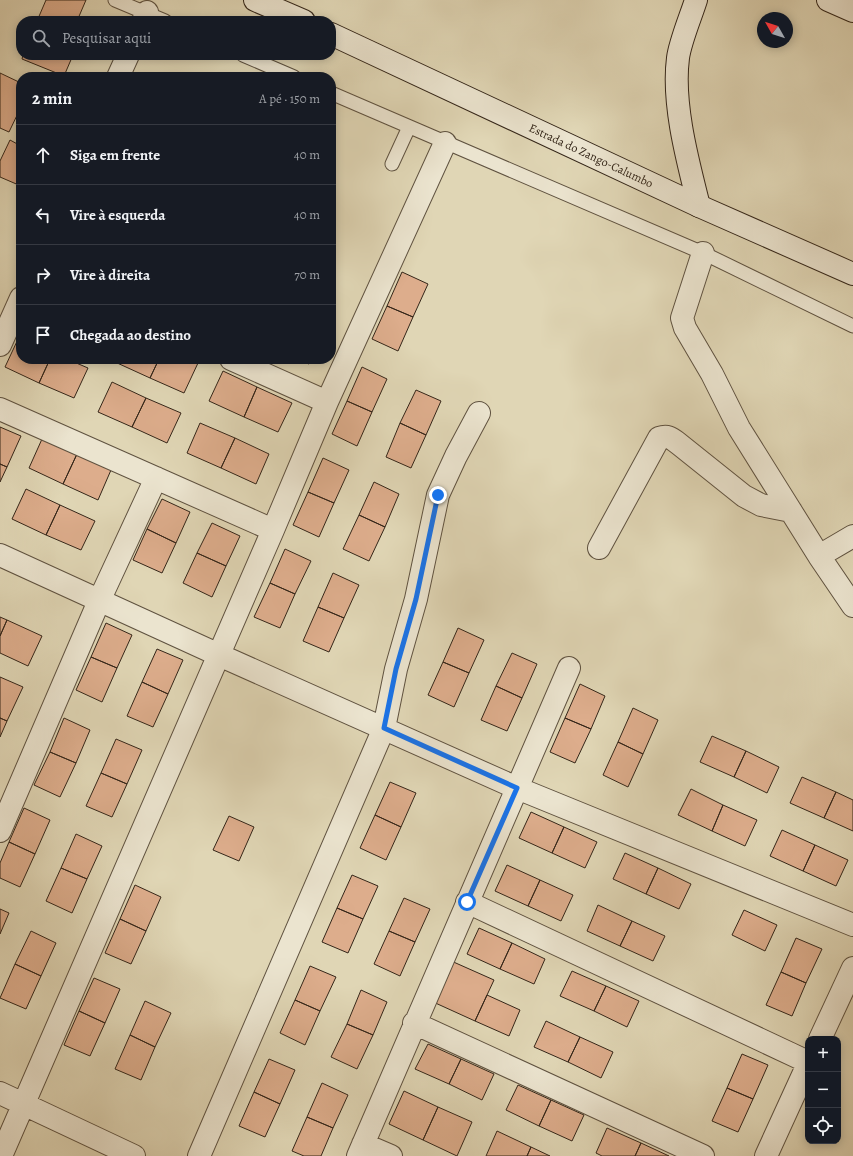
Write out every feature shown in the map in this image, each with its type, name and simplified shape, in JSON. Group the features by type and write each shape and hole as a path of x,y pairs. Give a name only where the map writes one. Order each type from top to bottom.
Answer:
{"street":[{"path":"255,0 292,16"},
{"path":"696,0 678,58 677,87 688,161 699,206"},
{"path":"828,0 853,11"},
{"name":"Estrada do Zango-Calumbo","path":"336,36 699,206 853,274"},
{"path":"120,72 126,60"},
{"path":"1,1156 219,655 327,402 445,143"},
{"path":"703,253 682,318 685,328 712,374 739,428 819,556 853,606"},
{"path":"0,345 16,309"},
{"path":"242,364 327,402"},
{"path":"0,409 273,530"},
{"path":"199,1156 384,728 396,669 416,599 438,495 479,412"},
{"path":"599,548 659,438 665,436 671,438 744,496 761,505 791,511"},
{"path":"0,831 99,601 156,478"},
{"path":"819,556 853,536"},
{"path":"0,555 99,601 517,788 853,925"},
{"path":"391,1156 360,1150 569,668"},
{"path":"467,902 805,1062"},
{"path":"821,1036 853,968"},
{"path":"414,1023 703,1156"},
{"path":"766,1156 805,1070"},
{"path":"0,1093 134,1156"}],"lane":[{"path":"115,0 150,16"},
{"path":"255,60 282,72"},
{"path":"336,95 703,253 853,326"},
{"path":"392,164 409,127"}],"building":[{"path":"46,0 86,0 79,16 39,16"},
{"path":"24,60 71,60 66,72 54,72"},
{"path":"0,73 16,81 16,117 9,132 0,128"},
{"path":"10,140 16,143 16,184 0,177 0,161"},
{"path":"402,272 428,284 413,317 387,306"},
{"path":"387,306 413,317 398,351 372,339"},
{"path":"16,343 16,364 48,364 39,383 5,367"},
{"path":"48,364 79,364 88,368 74,398 39,383"},
{"path":"119,364 157,364 150,378"},
{"path":"157,364 198,364 184,393 150,378"},
{"path":"362,367 387,379 372,412 347,401"},
{"path":"223,371 257,387 244,417 209,401"},
{"path":"112,382 146,398 132,427 98,412"},
{"path":"257,387 292,403 278,432 244,417"},
{"path":"416,390 441,401 426,435 400,423"},
{"path":"146,398 181,413 167,443 132,427"},
{"path":"347,401 372,412 357,446 332,434"},
{"path":"200,423 235,438 221,468 187,453"},
{"path":"400,423 426,435 411,468 386,457"},
{"path":"0,427 21,436 7,467 0,464"},
{"path":"235,438 269,454 256,484 221,468"},
{"path":"42,439 77,454 63,484 29,468"},
{"path":"77,454 111,470 98,500 63,484"},
{"path":"323,458 349,470 334,503 308,492"},
{"path":"0,464 7,467 0,482"},
{"path":"374,482 399,494 385,527 359,515"},
{"path":"26,489 60,505 46,535 12,519"},
{"path":"308,492 334,503 319,537 293,525"},
{"path":"162,499 190,512 176,543 147,529"},
{"path":"60,505 95,521 81,550 46,535"},
{"path":"359,515 385,527 369,561 343,549"},
{"path":"212,523 240,536 226,566 197,553"},
{"path":"147,529 176,543 162,573 133,560"},
{"path":"285,549 311,561 295,594 270,583"},
{"path":"197,553 226,566 212,597 183,583"},
{"path":"333,573 359,585 344,618 318,607"},
{"path":"270,583 295,594 280,628 254,617"},
{"path":"318,607 344,618 329,652 303,641"},
{"path":"0,617 7,620 0,636"},
{"path":"7,620 42,636 28,666 0,653 0,636"},
{"path":"106,623 132,635 117,668 91,657"},
{"path":"458,628 484,640 469,673 443,662"},
{"path":"157,649 183,660 168,694 142,682"},
{"path":"512,653 537,664 522,698 496,686"},
{"path":"91,657 117,668 102,702 76,690"},
{"path":"443,662 469,673 454,707 428,695"},
{"path":"0,677 23,687 7,721 0,718"},
{"path":"142,682 168,694 153,727 127,716"},
{"path":"580,684 605,696 591,729 565,718"},
{"path":"496,686 522,698 507,731 481,720"},
{"path":"633,708 658,720 643,754 618,742"},
{"path":"0,718 7,721 0,737"},
{"path":"64,718 90,730 76,763 50,752"},
{"path":"565,718 591,729 575,763 550,752"},
{"path":"712,736 746,751 734,777 700,762"},
{"path":"116,739 142,750 127,784 101,773"},
{"path":"618,742 643,754 628,787 603,775"},
{"path":"746,751 779,767 767,793 734,777"},
{"path":"50,752 76,763 60,797 34,785"},
{"path":"101,773 127,784 112,817 86,806"},
{"path":"802,777 836,792 824,818 790,803"},
{"path":"390,782 416,793 401,827 375,815"},
{"path":"691,789 723,805 712,831 678,815"},
{"path":"836,792 853,800 853,831 824,818"},
{"path":"723,805 757,820 745,846 712,831"},
{"path":"24,808 50,820 35,854 9,842"},
{"path":"531,812 564,827 552,853 519,838"},
{"path":"375,815 401,827 386,860 360,848"},
{"path":"229,816 254,827 239,861 213,850"},
{"path":"564,827 597,842 585,868 552,853"},
{"path":"782,830 815,845 803,871 770,856"},
{"path":"76,834 102,846 87,879 61,868"},
{"path":"9,842 35,854 20,887 0,878 0,863"},
{"path":"815,845 848,860 836,886 803,871"},
{"path":"625,853 658,868 646,894 613,879"},
{"path":"507,865 540,880 528,906 495,891"},
{"path":"61,868 87,879 72,913 46,901"},
{"path":"658,868 691,884 679,909 646,894"},
{"path":"352,875 378,886 363,919 337,908"},
{"path":"540,880 573,895 561,921 528,906"},
{"path":"135,885 161,897 146,931 120,919"},
{"path":"404,898 430,909 415,942 389,931"},
{"path":"598,905 632,921 620,946 587,931"},
{"path":"337,908 363,919 348,953 322,942"},
{"path":"0,909 9,913 0,934"},
{"path":"744,910 777,925 765,951 732,935"},
{"path":"120,919 146,931 131,964 105,953"},
{"path":"632,921 665,936 653,961 620,946"},
{"path":"479,928 512,943 500,969 467,954"},
{"path":"31,931 56,943 41,976 15,964"},
{"path":"389,931 415,942 400,976 374,964"},
{"path":"796,938 822,949 806,983 781,972"},
{"path":"512,943 545,959 534,984 500,969"},
{"path":"449,960 494,980 475,1021 431,1001"},
{"path":"15,964 41,976 26,1009 0,998"},
{"path":"310,966 336,977 320,1011 295,1000"},
{"path":"572,971 606,986 594,1011 560,996"},
{"path":"781,972 806,983 792,1016 766,1005"},
{"path":"94,978 120,989 105,1023 79,1011"},
{"path":"606,986 639,1001 627,1027 594,1011"},
{"path":"361,990 387,1002 373,1035 347,1024"},
{"path":"487,995 520,1010 509,1036 475,1021"},
{"path":"295,1000 320,1011 305,1045 280,1033"},
{"path":"145,1001 171,1013 155,1047 130,1035"},
{"path":"79,1011 105,1023 90,1056 64,1045"},
{"path":"546,1021 580,1037 568,1062 534,1047"},
{"path":"347,1024 373,1035 357,1069 331,1057"},
{"path":"130,1035 155,1047 141,1080 115,1069"},
{"path":"580,1037 613,1052 601,1078 568,1062"},
{"path":"428,1044 461,1059 449,1084 415,1069"},
{"path":"742,1054 768,1065 753,1099 727,1088"},
{"path":"269,1059 295,1070 280,1104 254,1092"},
{"path":"461,1059 494,1074 482,1100 449,1084"},
{"path":"322,1083 348,1095 333,1128 307,1117"},
{"path":"518,1085 551,1100 539,1126 506,1110"},
{"path":"727,1088 753,1099 738,1132 712,1121"},
{"path":"404,1091 438,1107 423,1140 389,1124"},
{"path":"254,1092 280,1104 265,1137 239,1126"},
{"path":"551,1100 584,1115 572,1141 539,1126"},
{"path":"438,1107 472,1122 457,1156 423,1140"},
{"path":"307,1117 333,1128 321,1156 304,1156 292,1151"},
{"path":"607,1128 641,1143 635,1156 602,1156 596,1153"},
{"path":"497,1131 531,1147 527,1156 486,1156"},
{"path":"641,1143 669,1156 635,1156"},
{"path":"531,1147 550,1156 527,1156"}],"route":[{"path":"438,495 416,599 396,669 384,728 517,788 467,902"}]}
